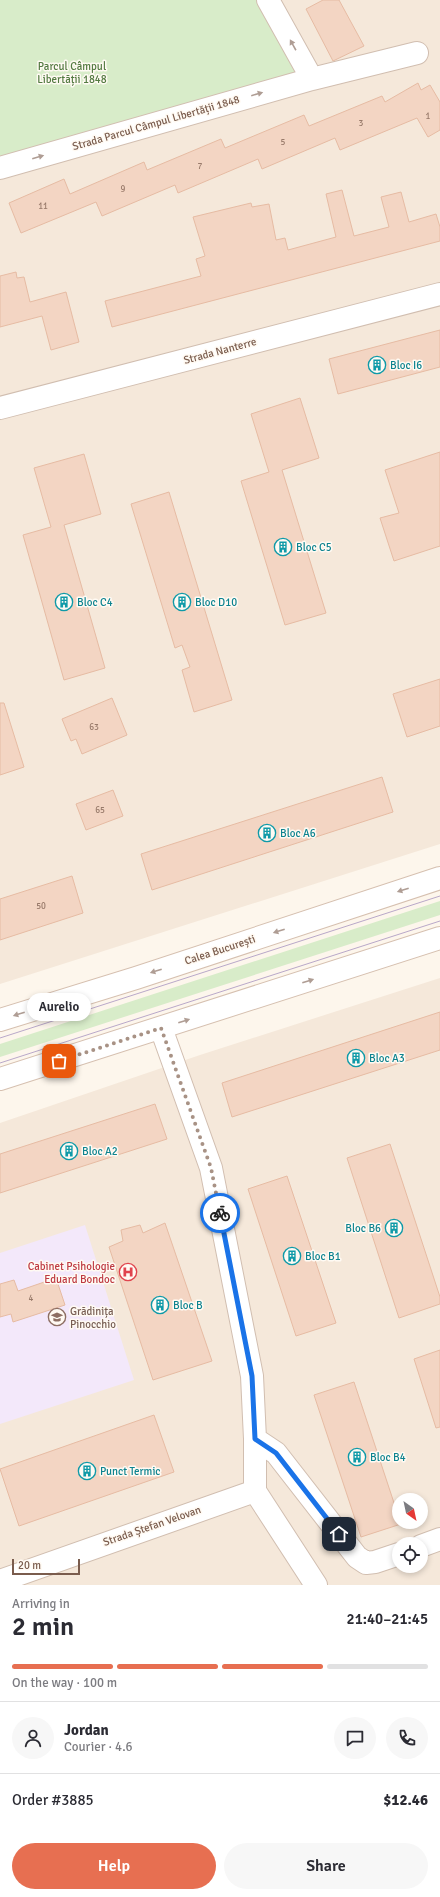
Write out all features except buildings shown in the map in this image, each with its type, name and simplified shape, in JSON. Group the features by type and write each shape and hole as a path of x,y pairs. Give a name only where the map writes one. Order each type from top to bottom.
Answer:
{"street":[{"path":"268,0 312,79"},
{"name":"Strada Parcul Câmpul Libertății 1848","path":"0,168 312,79 417,53"},
{"name":"Strada Nanterre","path":"0,408 440,294"},
{"name":"Calea București","path":"0,1020 136,978 440,878"},
{"path":"0,1079 440,938"},
{"path":"161,1028 211,1168 252,1376 255,1439 255,1491 316,1585"},
{"path":"255,1439 276,1453 357,1557 366,1563 375,1562 392,1556"},
{"name":"Strada Ștefan Velovan","path":"0,1581 255,1491"},
{"path":"428,1543 440,1539"}],"shaded area":[{"path":"0,0 440,0 440,844 0,984"},
{"path":"440,978 440,1585 0,1585 0,1123 200,1055"},
{"name":"Grădinița Pinocchio","path":"85,1225 134,1380 0,1424 0,1253"}],"green space":[{"name":"Parcul Câmpul Libertății 1848","path":"0,0 268,0 312,79 0,168"},
{"path":"440,901 440,915 0,1057 0,1044"}],"tram line":[{"path":"0,1038 440,896"},
{"path":"0,1063 440,921"}],"way so far":[{"path":"59,1061 161,1028 211,1168 220,1213"}],"place":[{"name":"Bloc I6","path":"377,365"},
{"name":"Bloc C5","path":"283,547"},
{"name":"Bloc C4","path":"64,602"},
{"name":"Bloc D10","path":"182,602"},
{"name":"Bloc A6","path":"267,833"},
{"name":"Bloc A3","path":"356,1058"},
{"name":"Aurelio","path":"59,1061"},
{"name":"Bloc A2","path":"69,1151"},
{"name":"Bloc B6","path":"394,1228"},
{"name":"Bloc B1","path":"292,1256"},
{"name":"Cabinet Psihologie Eduard Bondoc","path":"128,1272"},
{"name":"Bloc B","path":"160,1305"},
{"name":"Grădinița Pinocchio","path":"57,1317"},
{"name":"Bloc B4","path":"357,1457"},
{"name":"Punct Termic","path":"87,1471"}],"route":[{"path":"220,1213 252,1376 255,1439 276,1453 339,1534"}]}
